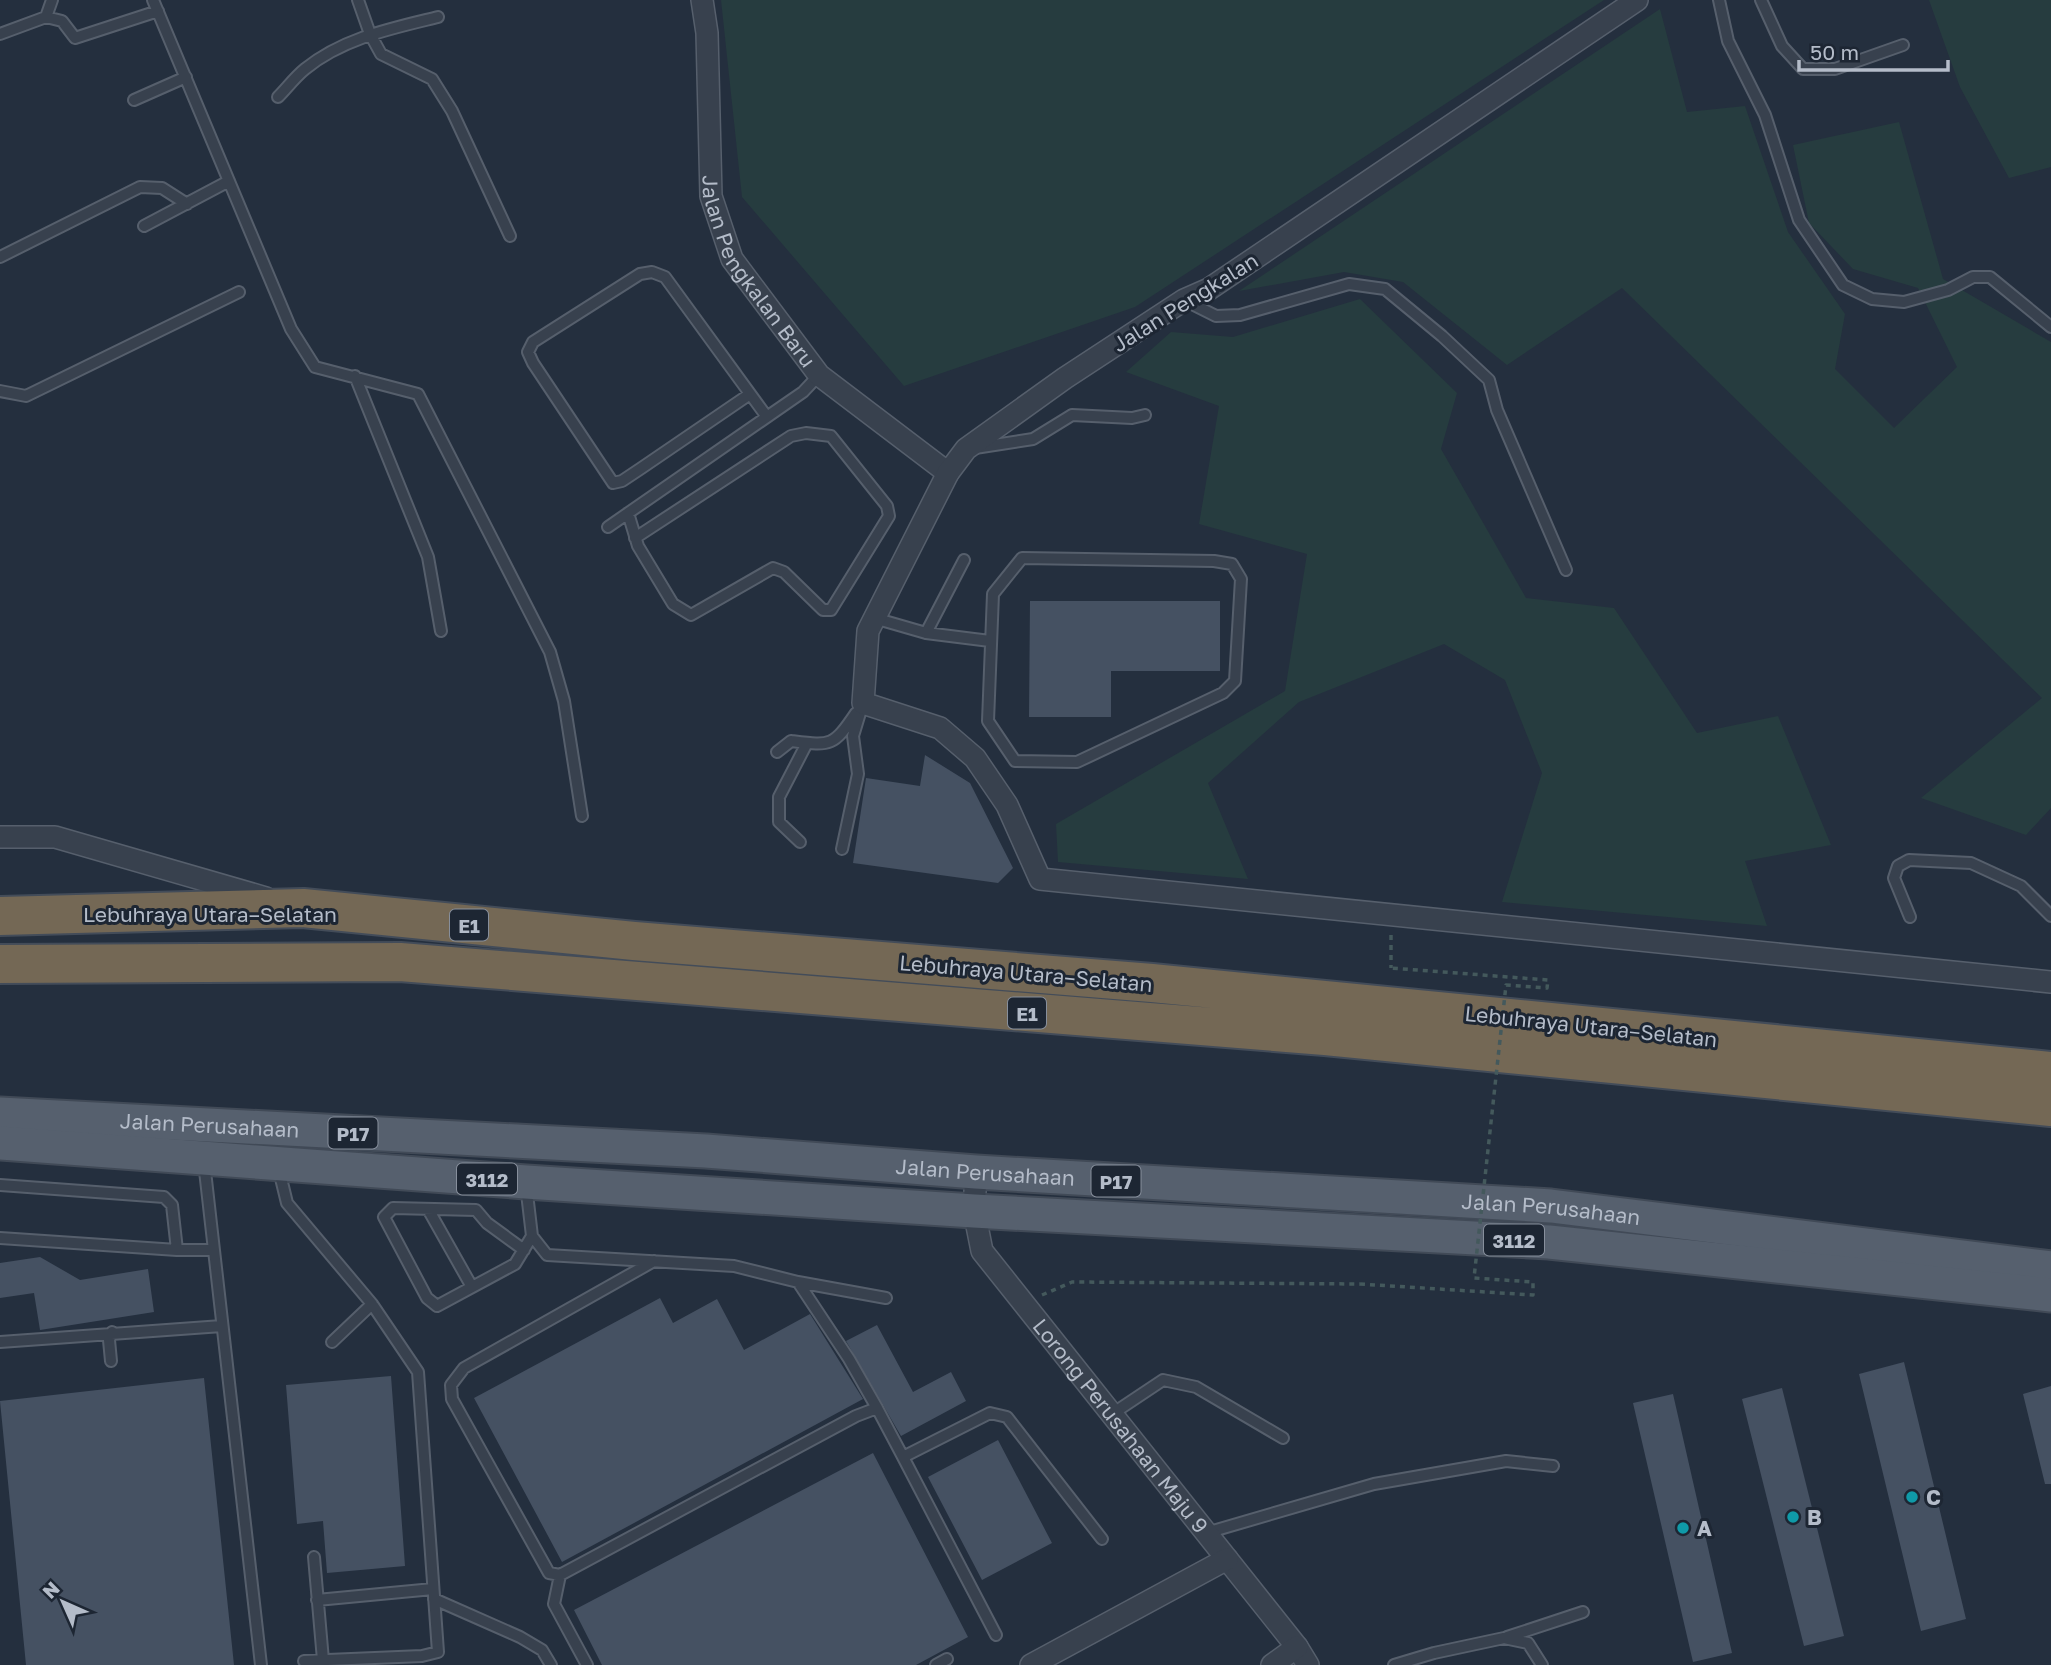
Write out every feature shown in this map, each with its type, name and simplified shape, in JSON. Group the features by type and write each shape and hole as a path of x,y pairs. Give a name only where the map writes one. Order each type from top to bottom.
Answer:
{"highway":[{"name":"Lebuhraya Utara–Selatan","path":"0,916 303,908 634,941 1166,984 2051,1071"},
{"name":"Lebuhraya Utara–Selatan","path":"0,964 400,962 1312,1035 2051,1108"}],"main road":[{"name":"Jalan Perusahaan","path":"0,1114 706,1151 976,1172 1551,1206 2051,1268"},
{"name":"Jalan Perusahaan","path":"0,1143 526,1182 974,1211 1549,1242 2051,1295"}],"street":[{"name":"Jalan Pengkalan Baru","path":"702,0 707,33 711,196 733,259 819,375 948,472"},
{"name":"Jalan Pengkalan","path":"863,703 867,631 948,472 965,449 1065,378 1184,300 1209,289 1637,0"},
{"path":"863,703 940,728 975,758 1007,805 1040,879 2051,982"},
{"path":"0,838 55,838 303,908"},
{"name":"Lorong Perusahaan Maju 9","path":"976,1172 974,1211 982,1251 1297,1647 1308,1665"},
{"path":"1031,1665 1227,1559"},
{"path":"1272,1665 1297,1647"}],"lane":[{"path":"46,17 52,0"},
{"path":"358,0 370,34 381,54 432,79 452,111 510,236"},
{"path":"1719,0 1728,41 1765,115 1799,220 1843,285 1872,299 1904,302 1948,290 1973,277 1990,277 2051,327"},
{"path":"1761,0 1782,46 1803,69 1835,69 1903,45"},
{"path":"0,34 46,17 62,21 75,38 155,5 291,330 315,367 418,394 550,652 564,701 582,816"},
{"path":"278,97 306,68 330,53 370,34 439,17"},
{"path":"134,100 186,77"},
{"path":"144,226 229,181"},
{"path":"0,257 140,187 162,188 187,204"},
{"path":"750,394 640,470 622,481 614,482 528,352 533,342 640,274 652,272 665,277 767,417"},
{"path":"1184,300 1216,316 1240,315 1349,284 1385,289 1443,336 1489,380 1497,410 1566,570"},
{"path":"0,391 26,396 239,292"},
{"path":"608,527 803,392 819,375"},
{"path":"355,376 428,557 441,631"},
{"path":"965,449 1033,439 1072,415 1132,418 1145,415"},
{"path":"628,513 635,538 673,604 691,615 773,568 784,572 823,610 831,610 889,516 887,506 831,436 806,433 791,436 635,538"},
{"path":"1023,558 1214,561 1231,564 1241,579 1235,681 1223,694 1077,762 1016,761 988,721 990,641 993,594 1023,558"},
{"path":"926,633 964,560"},
{"path":"873,617 926,633 990,641"},
{"path":"777,752 791,741 814,745 829,744 844,730 863,703"},
{"path":"842,849 858,774 853,736 863,703"},
{"path":"800,842 779,822 779,797 807,743"},
{"path":"0,825 55,838"},
{"path":"1910,917 1894,878 1898,866 1909,860 1971,863 2021,886 2051,916"},
{"path":"204,1159 261,1665"},
{"path":"277,1164 287,1203 372,1304 418,1372 438,1652 422,1656 304,1661"},
{"path":"526,1182 532,1236 547,1255 734,1266 798,1282 886,1298"},
{"path":"0,1185 164,1197 172,1205 177,1250"},
{"path":"524,1250 487,1223 475,1210 393,1208 384,1217 426,1298 438,1306 514,1264 524,1250 532,1236"},
{"path":"428,1209 472,1287"},
{"path":"0,1237 177,1250 213,1250"},
{"path":"654,1261 464,1368 451,1385 453,1399 549,1573 560,1575 856,1416 877,1408"},
{"path":"798,1282 849,1359 877,1408 996,1635"},
{"path":"332,1342 372,1304"},
{"path":"0,1342 222,1326"},
{"path":"111,1361 109,1340 112,1332"},
{"path":"1112,1414 1163,1380 1196,1387 1283,1438"},
{"path":"903,1457 990,1413 1007,1417 1102,1539"},
{"path":"1206,1532 1374,1484 1506,1461 1553,1466"},
{"path":"314,1557 323,1660"},
{"path":"560,1575 554,1604 587,1665"},
{"path":"317,1600 434,1594 542,1650 551,1665"},
{"path":"1394,1665 1504,1638 1583,1612"},
{"path":"1504,1638 1528,1643 1542,1665"},
{"path":"936,1665 947,1659"}],"path":[{"path":"1024,1303 1072,1282 1360,1284 1533,1295 1533,1282 1474,1278 1506,985 1547,988 1548,980 1391,968 1391,916"}],"green space":[{"path":"721,0 1604,0 1135,307 904,386 742,197"},
{"path":"1929,0 2051,0 2051,167 2009,178 1960,87"},
{"path":"1660,9 1687,112 1745,106 1788,232 1845,314 1835,369 1894,428 1957,367 1918,288 1853,269 1809,223 1793,145 1899,122 1943,279 2051,342 2051,808 2026,835 1921,798 2042,698 1622,288 1507,365 1403,282 1344,272 1239,291"},
{"path":"1360,299 1457,393 1441,449 1526,598 1614,608 1697,733 1778,716 1831,845 1745,861 1767,926 1502,902 1542,773 1505,680 1444,644 1299,702 1208,783 1248,879 1058,862 1056,824 1285,691 1307,554 1199,524 1219,406 1126,372 1171,332 1233,337"}],"building":[{"path":"1030,601 1220,601 1220,671 1111,671 1111,717 1029,717"},
{"path":"925,755 970,783 1013,868 998,883 853,863 866,778 920,786"},
{"path":"40,1257 80,1280 148,1269 154,1312 40,1330 34,1293 0,1298 0,1263"},
{"path":"660,1298 673,1323 717,1299 744,1350 810,1314 863,1399 562,1562 474,1398"},
{"path":"877,1325 913,1392 951,1372 966,1401 901,1436 846,1341"},
{"name":"C","path":"1904,1362 1966,1619 1921,1631 1859,1374"},
{"path":"391,1376 405,1566 327,1573 323,1521 297,1524 286,1385"},
{"path":"204,1378 234,1665 26,1665 0,1401"},
{"path":"2051,1386 2051,1484 2045,1484 2023,1394"},
{"name":"B","path":"1782,1388 1844,1636 1804,1646 1742,1399"},
{"name":"A","path":"1673,1394 1732,1653 1693,1662 1633,1403"},
{"path":"998,1440 1052,1543 982,1580 928,1477"},
{"path":"873,1453 968,1637 916,1665 602,1665 574,1610"}],"place":[{"name":"C","path":"1912,1497"},
{"name":"B","path":"1793,1517"},
{"name":"A","path":"1683,1528"}]}
